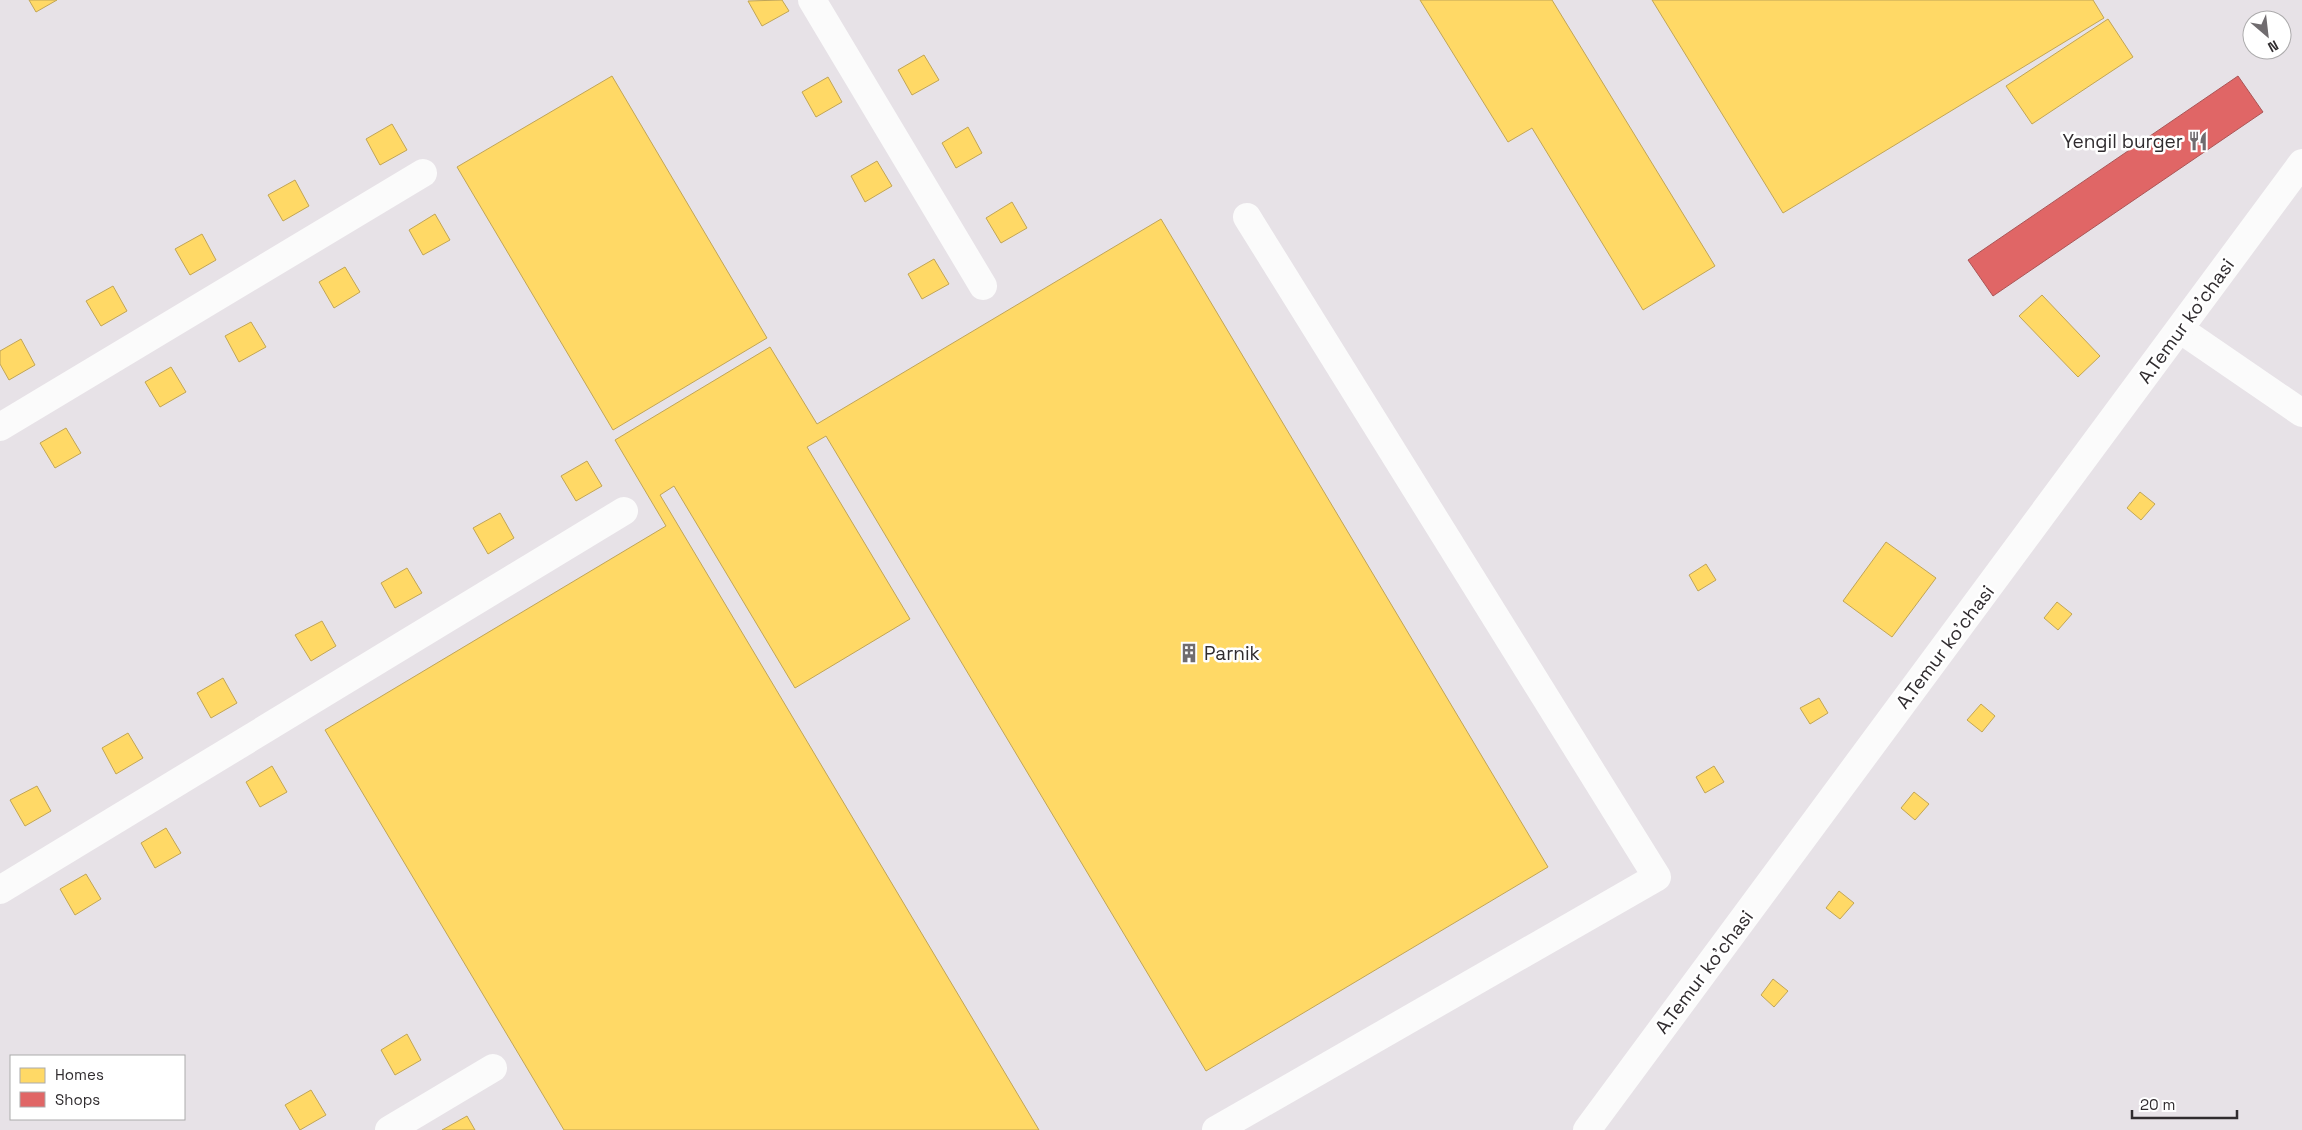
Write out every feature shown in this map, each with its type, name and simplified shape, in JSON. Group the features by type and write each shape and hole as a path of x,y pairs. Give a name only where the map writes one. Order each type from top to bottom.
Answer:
{"street":[{"path":"812,0 983,286"},
{"name":"A.Temur ko'chasi","path":"1587,1130 2302,163"},
{"path":"0,427 423,173"},
{"path":"1216,1130 1657,877 1247,217"},
{"path":"2180,330 2302,413"},
{"path":"0,890 624,511"},
{"path":"389,1130 493,1068"}],"building: Homes":[{"path":"29,0 57,0 36,12"},
{"path":"782,0 789,11 762,26 748,1"},
{"path":"1420,0 1552,0 1715,266 1643,310 1532,128 1508,142"},
{"path":"1652,0 2093,0 2104,18 1783,213"},
{"path":"2108,19 2133,57 2032,124 2006,86"},
{"path":"924,55 939,80 912,95 898,70"},
{"path":"612,76 767,338 613,430 457,167"},
{"path":"828,77 842,102 816,117 802,92"},
{"path":"392,124 407,150 380,165 366,139"},
{"path":"968,127 982,153 956,168 942,143"},
{"path":"877,161 892,186 865,202 851,176"},
{"path":"295,180 309,206 283,221 268,195"},
{"path":"1012,202 1027,228 1001,243 986,218"},
{"path":"435,214 450,240 423,255 409,230"},
{"name":"Parnik","path":"1161,219 1548,867 1206,1071 826,436 807,447 910,619 795,688 674,486 660,495 1039,1130 564,1130 325,730 666,526 615,440 770,347 817,424"},
{"path":"202,234 216,260 190,275 175,249"},
{"path":"934,259 949,284 922,299 908,274"},
{"path":"345,267 360,292 334,308 319,282"},
{"path":"113,286 127,311 101,326 86,301"},
{"path":"2042,295 2100,356 2078,377 2019,316"},
{"path":"251,322 266,347 239,362 225,336"},
{"path":"21,339 35,365 9,380 0,364 0,351"},
{"path":"171,367 186,392 160,407 145,382"},
{"path":"66,428 81,453 55,468 40,443"},
{"path":"587,461 602,486 576,501 561,476"},
{"path":"2140,492 2155,504 2141,520 2127,508"},
{"path":"500,513 514,538 488,554 473,528"},
{"path":"1886,542 1936,578 1892,637 1843,601"},
{"path":"1706,564 1716,580 1698,591 1689,575"},
{"path":"407,568 422,593 395,608 381,583"},
{"path":"2057,602 2072,614 2058,630 2044,618"},
{"path":"322,621 336,646 311,661 295,635"},
{"path":"223,678 237,703 211,718 197,693"},
{"path":"1819,698 1828,713 1810,724 1800,708"},
{"path":"1981,704 1995,716 1982,732 1967,720"},
{"path":"128,733 143,758 116,774 102,748"},
{"path":"272,766 287,792 260,807 246,782"},
{"path":"1714,766 1724,782 1705,793 1696,777"},
{"path":"37,786 51,811 25,826 10,800"},
{"path":"1914,792 1929,804 1915,820 1901,808"},
{"path":"166,828 181,853 155,868 141,843"},
{"path":"86,874 101,899 75,915 60,889"},
{"path":"1839,891 1854,903 1840,919 1826,908"},
{"path":"1773,979 1788,991 1774,1007 1761,995"},
{"path":"407,1034 421,1060 395,1075 381,1050"},
{"path":"311,1090 326,1115 300,1130 285,1105"},
{"path":"467,1116 475,1130 442,1130"}],"building: Shops":[{"path":"2238,76 2263,112 1993,296 1968,260"}],"place":[{"name":"Yengil burger","path":"2198,141"},
{"name":"Parnik","path":"1189,653"}]}
